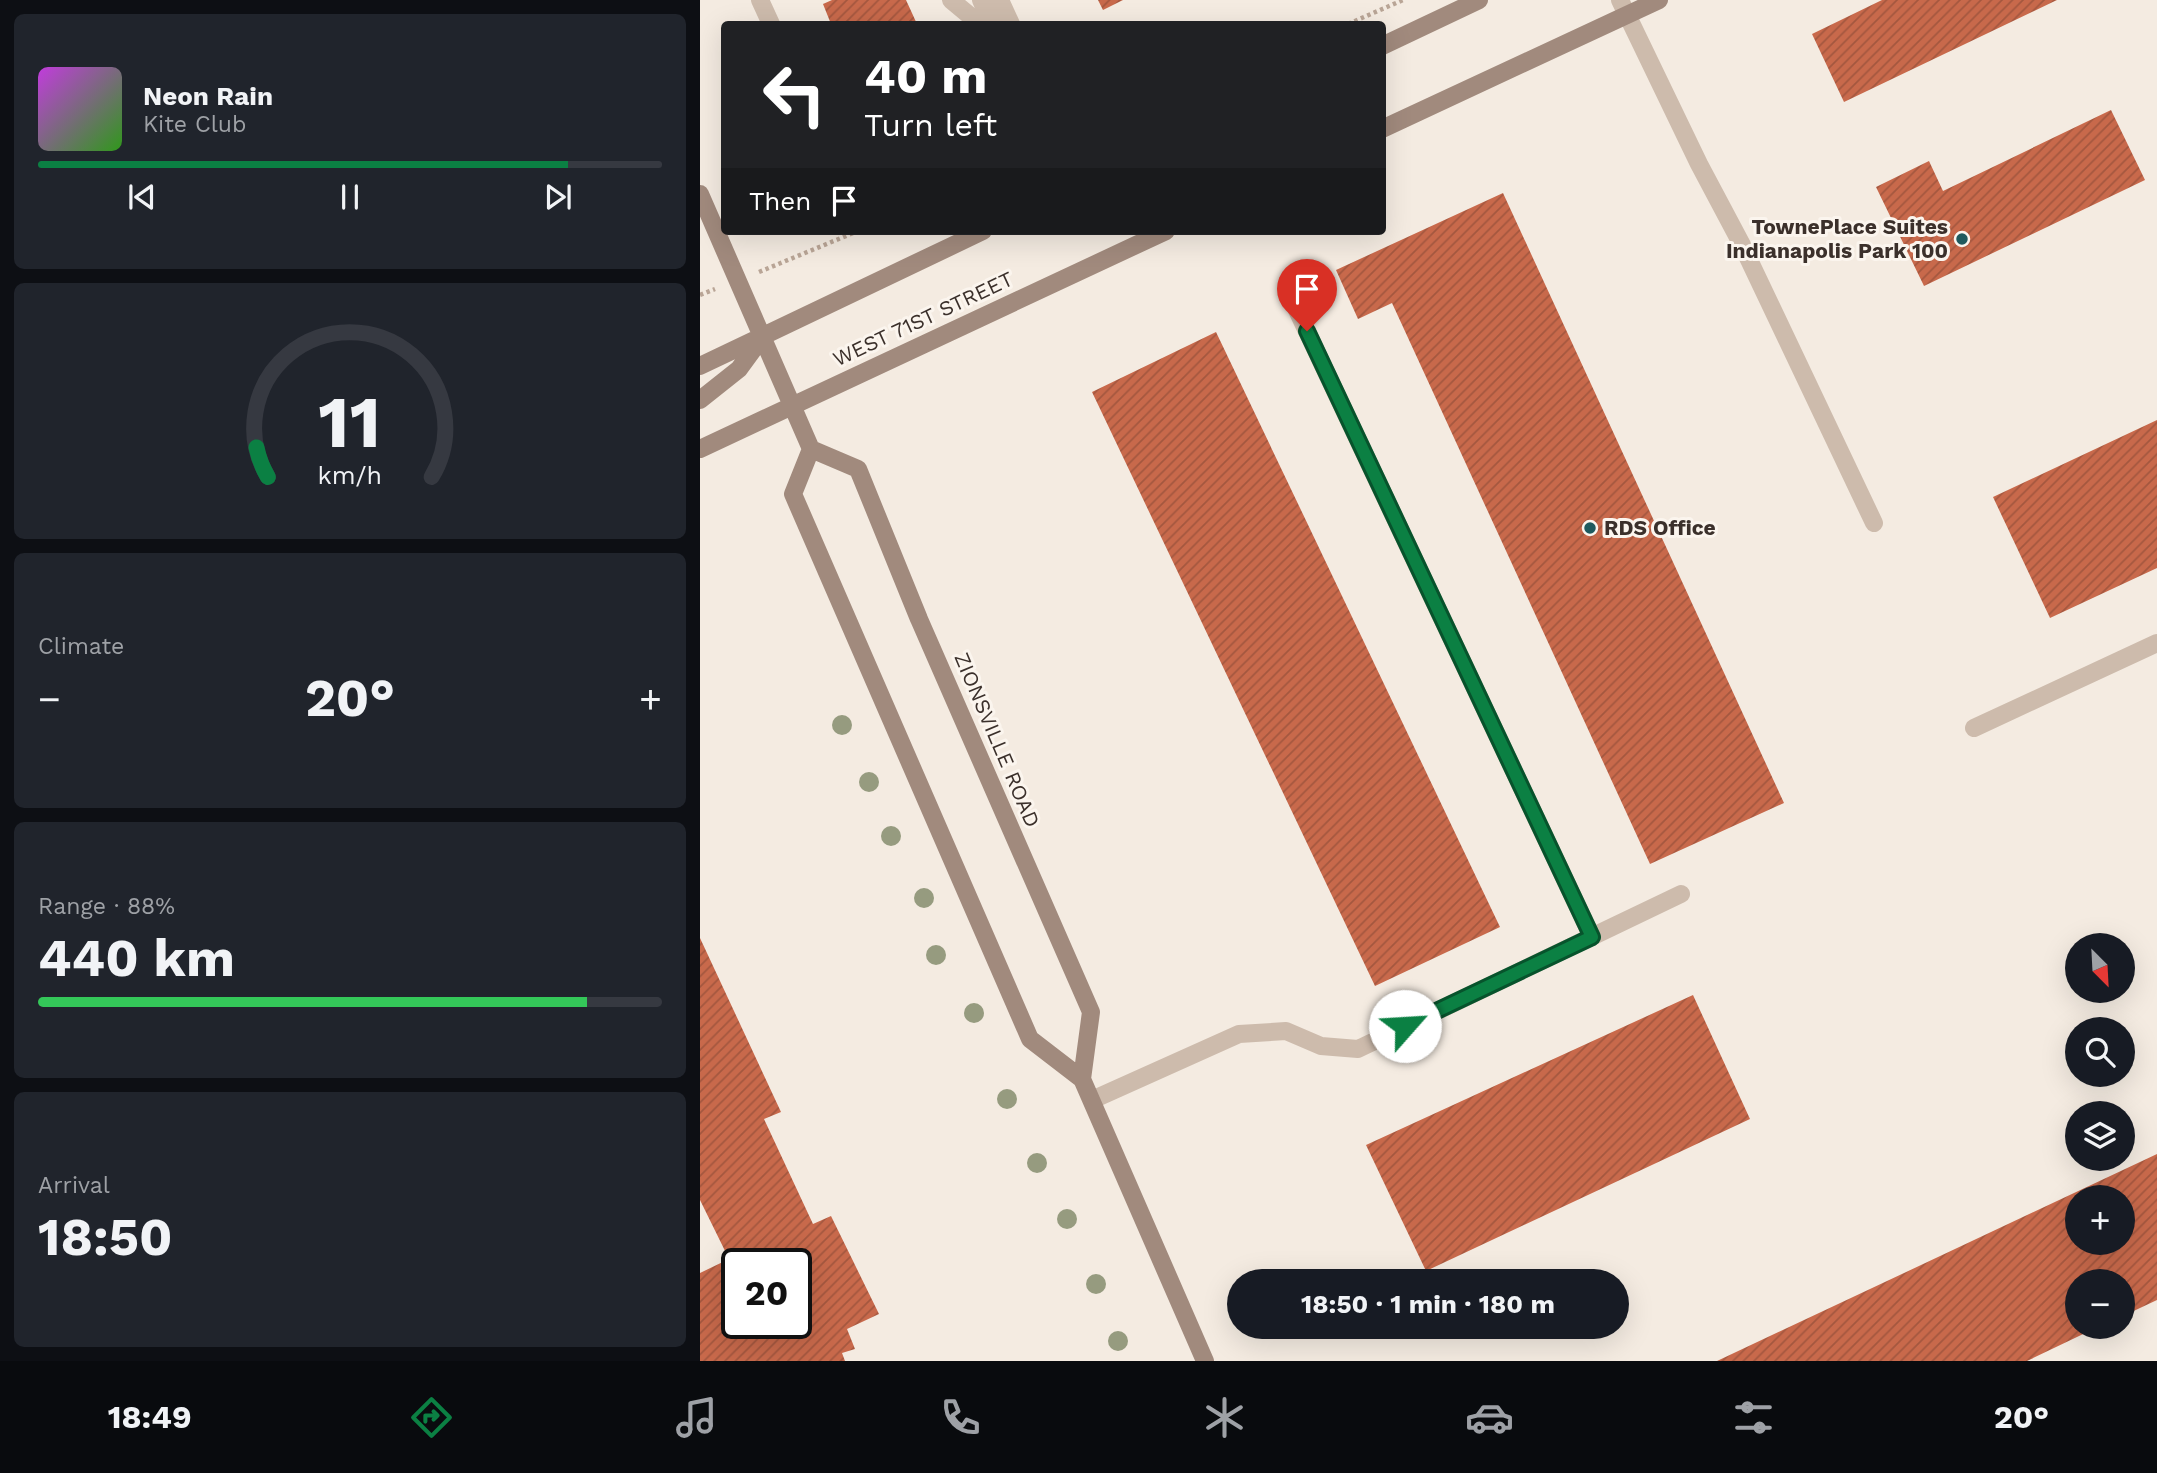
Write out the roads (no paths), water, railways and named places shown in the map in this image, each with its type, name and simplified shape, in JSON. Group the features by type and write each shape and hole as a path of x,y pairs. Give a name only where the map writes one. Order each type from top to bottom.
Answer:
{"main road":[{"path":"1386,45 1479,0"},
{"path":"1386,128 1626,5 1659,0"},
{"path":"700,194 764,335 811,449 793,494 1030,1039 1082,1079 1205,1361"},
{"path":"700,366 975,235"},
{"name":"WEST 71ST STREET","path":"700,449 1157,235"},
{"path":"700,400 739,369 764,335"},
{"name":"ZIONSVILLE ROAD","path":"811,449 858,469 1091,1012 1082,1079"}],"lane":[{"path":"760,0 770,21"},
{"path":"951,0 979,21"},
{"path":"965,0 981,21"},
{"path":"981,0 982,21"},
{"path":"1000,0 1010,21"},
{"path":"1626,5 1699,164 1742,244 1874,523"},
{"path":"1296,306 1592,937"},
{"path":"1974,728 2157,643"},
{"path":"1092,1100 1239,1034 1286,1031 1321,1046 1358,1049 1681,894"}],"place":[{"name":"TownePlace Suites Indianapolis Park 100","path":"1962,239"},
{"name":"RDS Office","path":"1590,528"}]}
